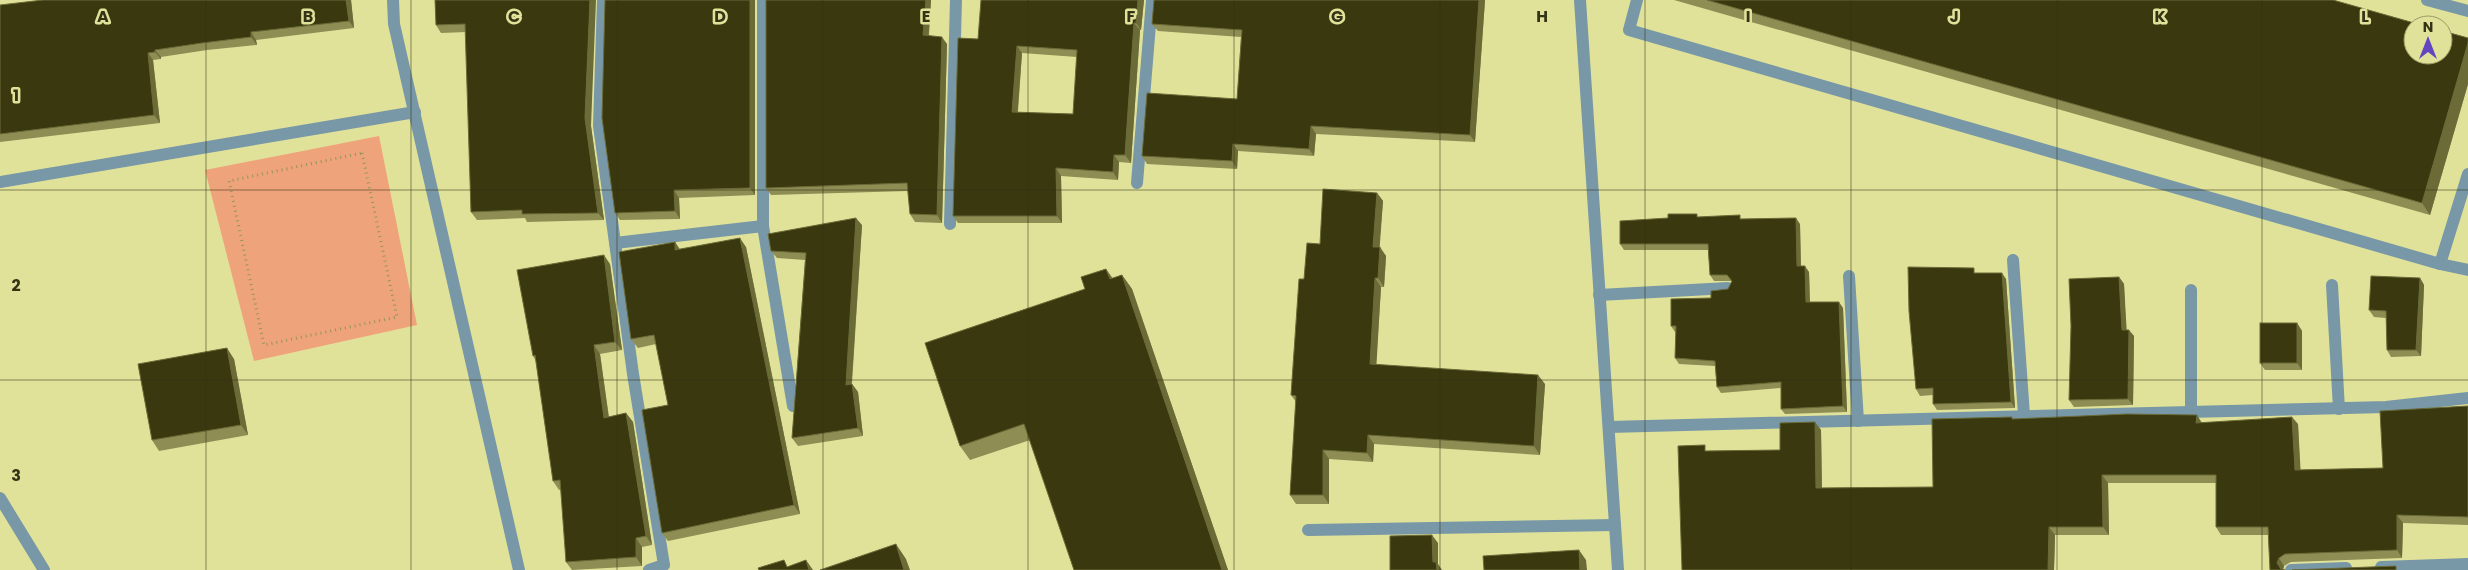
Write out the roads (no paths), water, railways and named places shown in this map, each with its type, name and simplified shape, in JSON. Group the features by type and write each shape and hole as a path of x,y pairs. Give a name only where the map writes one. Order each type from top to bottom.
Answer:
{"street":[{"path":"394,0 394,24 519,570"},
{"path":"603,0 599,126 633,374 664,565 649,570"},
{"path":"763,0 763,226 793,406"},
{"path":"950,224 956,0"},
{"path":"1137,183 1152,0"},
{"path":"1580,0 1618,570"},
{"path":"1637,0 1629,30 2440,264 2468,270"},
{"path":"2427,0 2468,11"},
{"path":"0,182 414,112"},
{"path":"2440,264 2468,174"},
{"path":"615,243 763,226"},
{"path":"2013,260 2024,415"},
{"path":"1850,276 1858,421"},
{"path":"2332,285 2338,409"},
{"path":"1599,295 1728,288"},
{"path":"2191,290 2191,413"},
{"path":"1609,427 2024,415 2338,409 2386,407 2468,398"},
{"path":"0,498 44,570"},
{"path":"1308,530 1615,525"},
{"path":"2291,570 2468,564"}]}
